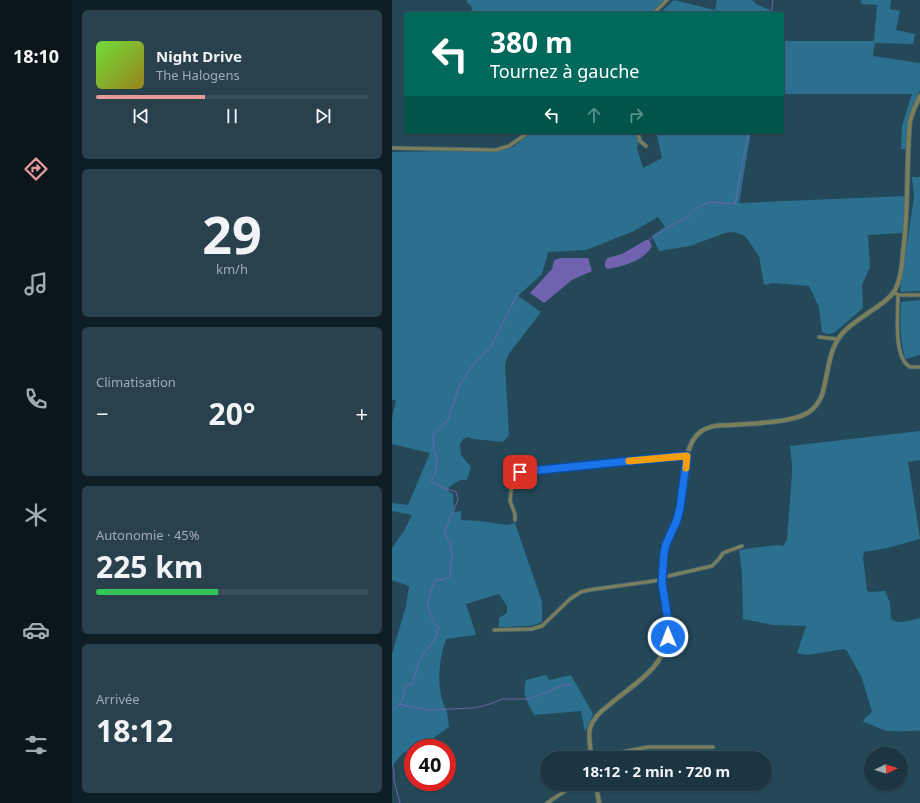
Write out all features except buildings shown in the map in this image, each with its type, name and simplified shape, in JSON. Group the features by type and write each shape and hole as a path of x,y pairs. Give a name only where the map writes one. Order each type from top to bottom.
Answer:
{"street":[{"path":"655,12 666,0"},
{"path":"920,96 910,121 906,233 896,293 900,354 907,366 913,368 920,366"},
{"path":"392,148 496,150 509,146 526,134"},
{"path":"638,134 640,141 646,146"},
{"path":"591,751 589,732 596,716 652,670 663,654 667,642 669,631 662,578 666,544 677,520 687,456 694,439 708,428 719,425 790,419 811,410 822,395 831,355 837,339 848,327 896,293 920,295"},
{"path":"819,337 837,339"},
{"path":"515,520 510,501 513,473 687,456"},
{"path":"494,630 538,627 544,624 570,599 585,591 662,578 712,566 719,560 723,553 742,546"},
{"path":"627,751 648,747 713,747"},
{"path":"547,803 565,791"},
{"path":"597,791 599,803"}],"shaded area":[{"path":"467,0 664,0 652,12 470,12 473,8"},
{"path":"674,0 715,10 717,0 752,0 756,4 774,12 661,12"},
{"path":"861,0 891,0 890,9 900,11 896,30 915,34 913,44 875,43 873,56 920,63 920,90 911,109 908,126 907,149 901,149 902,126 912,94 784,94 784,41 874,41 877,5 861,3"},
{"path":"529,134 640,134 637,148 643,168 662,158 656,134 751,134 739,203 905,196 903,233 868,235 870,267 862,285 863,308 834,333 827,334 822,332 819,307 809,286 773,283 764,285 759,256 745,236 734,232 725,233 690,246 659,251 652,236 665,227 658,217 634,231 586,250 548,252 542,274 518,296 541,312 508,355 505,365 509,435 503,442 468,437 463,439 460,444 461,455 471,467 467,480 460,480 449,487 448,491 453,494 454,512 461,511 461,520 507,525 515,523 542,602 542,622 531,626 499,627 499,618 507,613 507,606 499,594 466,604 476,635 446,639 440,662 440,692 447,711 449,727 432,739 404,739 404,752 392,766 392,654 406,606 409,586 392,580 392,548 404,531 412,515 392,511 392,503 408,505 430,453 392,444 392,419 396,400 392,400 392,153 502,150 513,147"},
{"path":"912,177 920,177 920,291 901,292 900,289 914,198"},
{"path":"646,240 649,240 652,246 644,256 633,262 614,268 608,269 605,267 607,258 622,254"},
{"path":"561,258 588,258 592,271 572,280 544,303 530,293 552,269 554,260"},
{"path":"920,300 920,355 905,359 902,345 900,316 901,302"},
{"path":"920,431 920,460 908,462 920,539 887,548 864,552 863,557 867,591 885,591 890,603 891,619 901,622 920,618 920,731 888,731 863,722 872,712 862,678 847,651 844,649 807,655 797,653 806,626 773,625 743,619 742,573 739,550 776,545 783,546 787,540 792,474 790,446"},
{"path":"546,675 549,680 571,675 593,714 585,732 581,711 534,715 527,702 525,694 526,680"}],"waterway":[{"path":"771,12 773,0"},
{"path":"649,240 668,227 688,217 698,207 710,202 735,204 745,149 749,134"},
{"path":"392,711 402,701 405,685 412,685 419,662 426,650 434,641 439,627 435,625 427,605 432,588 437,579 444,580 450,576 452,553 450,542 444,533 458,500 456,492 438,486 431,481 436,471 437,460 434,449 433,435 448,420 461,383 472,366 491,346 518,293"},
{"path":"399,704 428,710 474,708 502,699 529,699 564,685 571,685"},
{"path":"392,763 394,780 400,803"}],"slow traffic":[{"path":"629,461 687,456 686,468"}],"route":[{"path":"520,472 687,456 682,502 677,520 666,544 664,553 662,583 668,620 668,637"}]}
